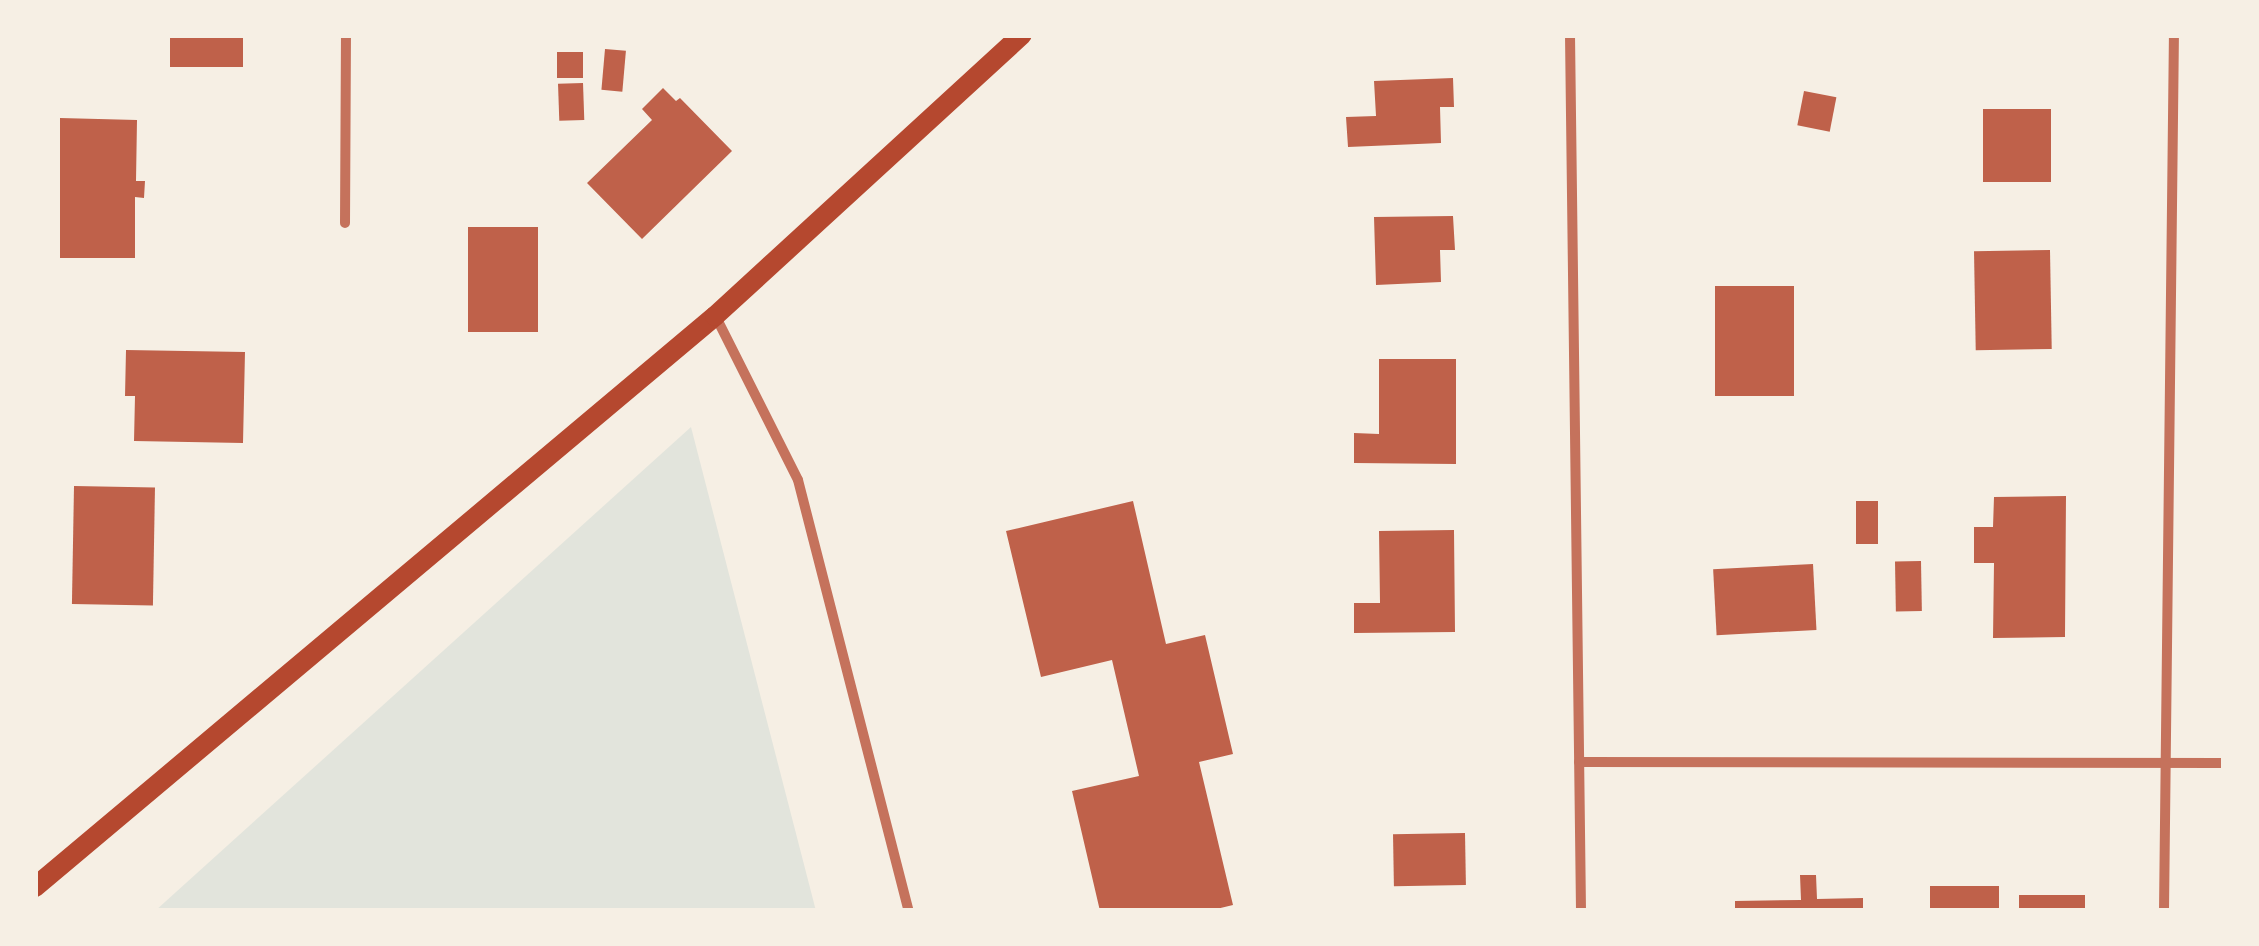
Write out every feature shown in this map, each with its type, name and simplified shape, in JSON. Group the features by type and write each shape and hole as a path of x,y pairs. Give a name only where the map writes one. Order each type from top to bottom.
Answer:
{"main road":[{"path":"35,887 715,316 1022,35"}],"street":[{"path":"346,35 346,223"},
{"path":"1570,35 1580,911"},
{"path":"2164,911 2174,35"},
{"path":"715,316 798,480 909,911"},
{"path":"1579,762 2224,763"}],"shaded area":[{"path":"691,427 816,911 155,911"}],"building":[{"path":"170,35 243,35 243,67 170,67"},
{"path":"605,49 626,51 622,92 601,90"},
{"path":"557,52 583,52 583,78 557,78"},
{"path":"1453,78 1454,107 1440,107 1441,143 1348,147 1346,117 1376,116 1374,81"},
{"path":"583,83 584,120 559,121 558,84"},
{"path":"663,88 676,101 680,98 732,151 642,239 587,183 652,120 642,109"},
{"path":"1804,91 1836,97 1830,132 1797,125"},
{"path":"1983,109 2051,109 2051,182 1983,182"},
{"path":"60,118 137,120 136,181 145,181 144,198 135,197 135,258 60,258"},
{"path":"1453,216 1455,250 1440,250 1441,282 1376,285 1374,217"},
{"path":"468,227 538,227 538,332 468,332"},
{"path":"2050,250 2052,349 1976,350 1974,251"},
{"path":"1715,286 1794,286 1794,396 1715,396"},
{"path":"126,350 245,352 243,443 134,441 135,396 125,396"},
{"path":"1379,359 1456,359 1456,464 1354,463 1354,433 1379,434"},
{"path":"74,486 155,487 153,605 72,604"},
{"path":"2066,496 2065,637 1993,638 1994,563 1974,563 1974,527 1993,527 1994,497"},
{"path":"1133,501 1166,644 1205,635 1233,754 1199,762 1233,905 1208,911 1100,911 1072,791 1139,776 1112,660 1041,677 1006,531"},
{"path":"1856,501 1878,501 1878,544 1856,544"},
{"path":"1454,530 1455,632 1354,633 1354,603 1380,603 1379,531"},
{"path":"1895,561 1921,561 1922,611 1896,611"},
{"path":"1813,564 1816,630 1717,635 1713,569"},
{"path":"1465,833 1466,885 1394,886 1393,834"},
{"path":"1800,875 1816,875 1817,899 1863,898 1863,911 1735,911 1735,901 1801,900"},
{"path":"1930,886 1999,886 1999,911 1930,911"},
{"path":"2019,895 2085,895 2085,911 2019,911"}]}
